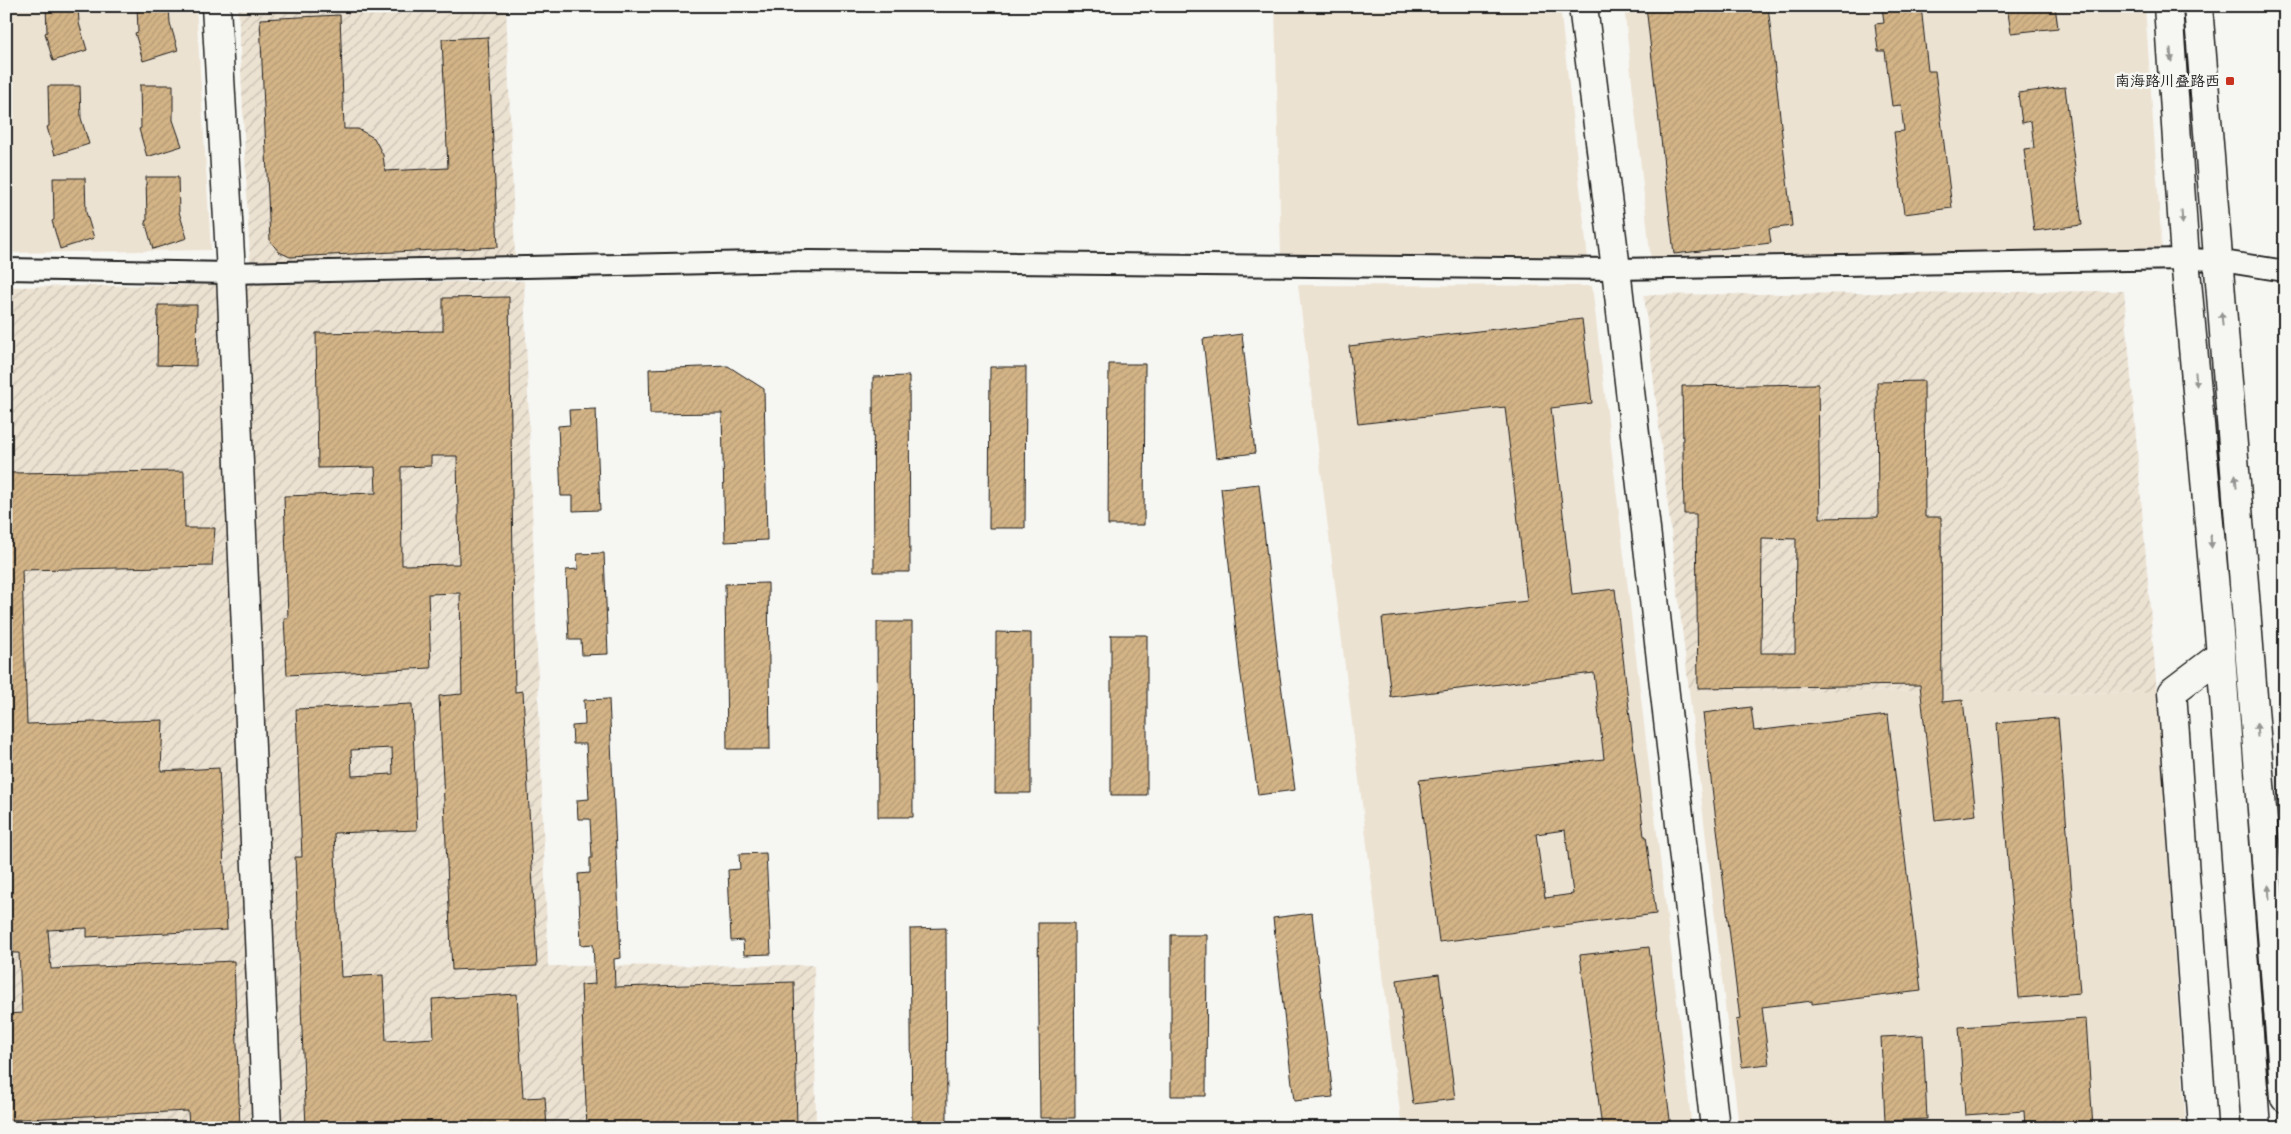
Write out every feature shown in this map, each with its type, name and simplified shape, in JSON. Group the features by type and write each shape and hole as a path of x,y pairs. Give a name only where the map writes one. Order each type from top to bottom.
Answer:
{"street":[{"path":"216,6 231,273 267,1128"},
{"path":"1583,6 1616,269 1715,1128"},
{"path":"2168,6 2185,259 2221,655 2256,1128"},
{"path":"2198,6 2216,260 2251,648 2285,1098"},
{"path":"6,268 231,273 810,261 1616,269 2185,259 2216,260 2285,271"},
{"path":"2203,1128 2172,692 2221,655"}],"shaded area":[{"path":"6,6 196,6 211,250 6,253"},
{"path":"238,6 506,6 515,257 250,262"},
{"path":"1275,6 1560,6 1588,259 1281,255"},
{"path":"1624,6 2145,6 2162,250 1651,262"},
{"path":"524,281 548,966 814,965 816,1128 6,1128 6,287"},
{"path":"1298,285 1592,286 1692,1128 1402,1128"},
{"path":"2124,291 2157,693 1689,690 1644,295"},
{"path":"1689,690 2157,693 2186,1128 1739,1128"}],"building":[{"path":"46,6 78,6 79,23 87,50 53,61 45,33 47,32"},
{"path":"137,6 169,6 170,23 178,50 143,61 135,33 138,32"},
{"path":"1646,6 1768,6 1792,226 1769,229 1771,243 1674,254"},
{"path":"1882,6 1921,6 1928,71 1935,71 1952,208 1904,214 1894,132 1904,131 1901,105 1892,106 1885,51 1878,51 1875,24 1884,23"},
{"path":"2007,6 2055,6 2058,28 2011,33"},
{"path":"340,15 344,129 358,129 374,138 383,155 385,171 448,168 442,39 488,37 498,247 290,257 279,252 270,241 260,19"},
{"path":"140,85 173,85 173,120 182,146 147,157 139,129 141,128"},
{"path":"48,86 80,86 81,118 89,144 55,155 47,127 49,126"},
{"path":"2065,87 2082,225 2034,231 2024,149 2034,148 2031,121 2022,123 2018,93"},
{"path":"146,177 178,177 179,212 187,238 153,249 145,221 147,220"},
{"path":"53,178 85,178 86,212 94,238 60,249 52,221 54,220"},
{"path":"509,297 515,692 523,691 537,966 452,970 439,696 462,694 460,593 428,594 431,668 287,675 284,618 288,618 284,496 376,493 375,467 318,468 316,333 443,331 443,298","holes":["431,456 457,456 459,564 402,565 401,467 431,466"]},
{"path":"158,305 197,305 196,366 157,365"},
{"path":"1582,319 1592,403 1551,408 1572,594 1615,589 1644,836 1646,836 1656,914 1439,942 1419,780 1604,759 1594,673 1391,697 1382,618 1527,601 1505,407 1358,424 1349,346","holes":["1565,830 1573,894 1545,898 1536,834"]},
{"path":"1242,334 1255,453 1216,458 1203,339"},
{"path":"1109,364 1145,364 1144,525 1108,525"},
{"path":"728,366 764,389 767,540 725,542 722,413 650,414 649,369"},
{"path":"990,367 1026,367 1025,528 989,528"},
{"path":"909,376 910,572 874,572 873,377"},
{"path":"1924,381 1925,517 1941,517 1942,702 1963,700 1976,815 1935,820 1920,685 1698,688 1696,514 1684,514 1682,386 1818,384 1820,518 1878,517 1877,382","holes":["1762,538 1796,539 1795,653 1761,653"]},
{"path":"596,409 600,510 573,511 573,496 561,496 558,426 570,425 569,410"},
{"path":"184,471 185,528 215,528 212,566 22,570 27,724 163,720 161,771 219,768 227,930 87,937 87,928 48,930 51,969 234,961 240,1128 189,1128 188,1111 6,1120 6,1014 22,1013 19,953 13,953 12,930 6,930 6,473"},
{"path":"1259,484 1279,669 1295,790 1258,795 1240,669 1221,488"},
{"path":"604,553 608,654 582,655 581,640 569,640 566,570 578,569 577,554"},
{"path":"768,583 770,749 727,749 725,584"},
{"path":"877,622 912,622 913,817 878,817"},
{"path":"996,632 1031,633 1031,793 995,793"},
{"path":"1111,635 1147,635 1147,795 1111,795"},
{"path":"609,699 621,958 614,959 615,987 794,982 797,1128 587,1128 581,985 595,984 593,944 581,945 578,874 590,873 590,858 592,858 590,819 578,819 577,800 589,799 586,744 573,744 572,726 585,725 584,700"},
{"path":"412,704 417,830 334,833 341,977 383,975 386,1041 434,1038 432,999 517,994 523,1098 545,1097 547,1128 306,1128 295,857 302,857 296,709","holes":["392,748 393,774 352,776 351,750"]},
{"path":"1751,707 1754,731 1888,715 1921,991 1812,1004 1812,1001 1762,1007 1769,1064 1742,1067 1736,1020 1740,1019 1703,713"},
{"path":"2058,718 2080,993 2019,998 1997,723"},
{"path":"766,853 771,954 744,955 743,940 731,941 728,870 740,869 739,854"},
{"path":"1312,913 1333,1097 1294,1101 1273,918"},
{"path":"1038,923 1074,923 1075,1118 1040,1118"},
{"path":"946,928 947,1124 912,1124 910,929"},
{"path":"1171,935 1207,935 1206,1096 1171,1096"},
{"path":"1649,947 1671,1128 1602,1128 1580,955"},
{"path":"1439,974 1455,1099 1413,1104 1397,980"},
{"path":"2086,1019 2093,1128 2025,1128 2024,1111 1965,1115 1959,1027"},
{"path":"1923,1035 1927,1119 1885,1121 1881,1037"}],"place":[{"name":"南海路川叠路西","path":"2230,81"}]}
